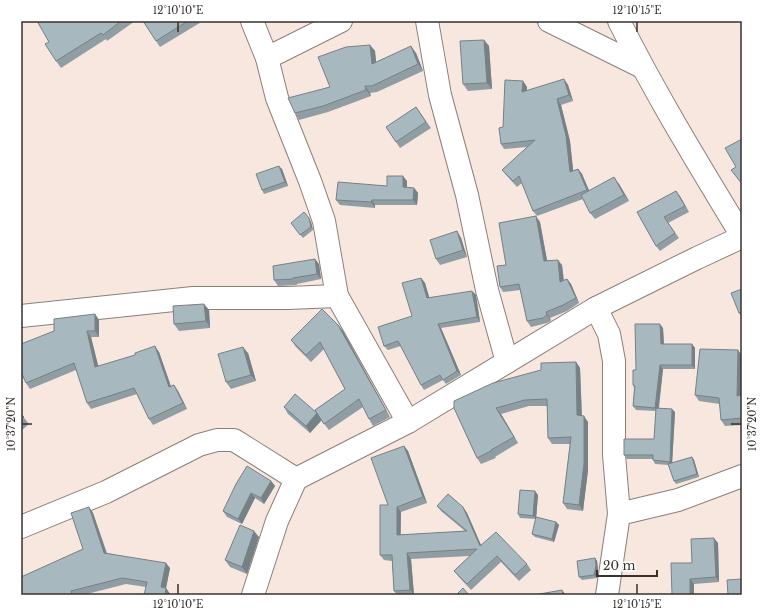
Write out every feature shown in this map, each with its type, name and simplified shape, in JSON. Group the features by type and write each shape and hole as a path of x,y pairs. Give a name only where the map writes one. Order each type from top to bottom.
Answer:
{"street":[{"path":"252,21 267,58 277,98 324,221 337,296 408,422"},
{"path":"267,58 341,21"},
{"path":"427,21 440,95 466,195 487,290 508,362"},
{"path":"549,21 642,67"},
{"path":"253,595 277,521 296,479 408,422 596,308 742,237 642,67 619,21"},
{"path":"21,316 193,298 288,298 337,296"},
{"path":"596,308 609,334 614,361 614,455 619,514 607,595"},
{"path":"21,528 106,492 199,445 217,440 234,440 296,479"},
{"path":"619,514 678,500 742,476"}],"building":[{"path":"37,21 121,21 103,35 101,33 56,61 45,44 49,42"},
{"path":"143,21 188,21 156,41"},
{"path":"484,40 487,83 463,84 460,41"},
{"path":"370,45 372,64 411,46 418,64 372,86 365,86 366,90 323,106 295,113 288,98 330,87 318,57 346,47"},
{"path":"564,79 569,95 557,99 566,136 570,172 578,169 587,190 533,211 519,176 513,181 502,170 535,140 501,144 499,128 503,127 505,80 523,81 522,92"},
{"path":"416,107 426,122 396,142 386,127"},
{"path":"742,139 742,184 731,170 736,167 725,148"},
{"path":"279,166 285,182 262,190 256,174"},
{"path":"387,176 403,176 403,187 414,188 413,200 372,200 371,202 336,200 338,182 387,186"},
{"path":"614,177 624,195 590,213 581,195"},
{"path":"676,191 685,206 664,217 675,233 656,246 637,212"},
{"path":"304,212 309,218 311,227 300,235 291,223"},
{"path":"536,216 544,261 558,260 560,282 567,279 576,298 546,312 547,315 543,318 527,321 519,284 500,287 497,266 506,265 499,223"},
{"path":"457,231 463,250 436,259 430,240"},
{"path":"315,259 317,274 293,279 274,280 273,266"},
{"path":"421,278 427,298 472,291 477,317 438,324 457,371 443,380 440,375 421,385 398,341 384,346 378,327 412,316 402,283"},
{"path":"742,289 742,312 739,313 731,293"},
{"path":"204,304 206,321 174,324 173,306"},
{"path":"322,309 338,325 386,410 369,419 359,399 324,424 315,410 345,389 320,342 306,355 291,340"},
{"path":"95,314 95,331 87,331 95,367 135,355 135,353 155,346 169,387 174,385 183,403 149,419 134,388 87,403 74,363 26,383 21,372 21,344 54,331 54,319"},
{"path":"635,324 660,324 661,344 692,344 692,365 660,365 655,408 633,406 635,386 633,385 633,370 636,370"},
{"path":"243,347 251,375 226,382 218,354"},
{"path":"700,349 738,350 737,396 742,395 742,418 721,420 719,398 695,395"},
{"path":"576,362 577,415 584,416 584,464 579,505 563,503 571,437 548,438 547,399 525,400 496,408 514,437 477,458 454,408 454,401 493,383 541,370 541,363"},
{"path":"295,394 317,413 306,426 284,407"},
{"path":"656,408 672,409 670,462 653,460 653,455 624,455 624,439 654,439"},
{"path":"404,446 423,497 397,507 397,535 467,531 437,506 448,494 463,507 480,546 496,532 527,564 515,575 497,556 467,584 454,571 477,549 407,553 410,590 394,591 392,555 380,555 380,505 388,505 371,458"},
{"path":"692,457 697,474 674,481 668,464"},
{"path":"247,466 271,481 261,498 251,493 238,519 223,511 236,484"},
{"path":"520,490 535,491 533,516 518,514"},
{"path":"89,507 104,553 166,563 161,587 166,588 165,595 144,595 147,582 122,578 71,591 72,595 23,595 21,592 21,577 83,549 71,513"},
{"path":"536,517 556,522 552,539 532,534"},
{"path":"240,525 254,531 242,567 225,560"},
{"path":"714,538 716,577 690,579 690,595 672,595 671,563 692,563 691,539"},
{"path":"595,558 596,565 594,575 579,577 577,561"},
{"path":"742,579 742,595 728,595 727,580"},
{"path":"463,588 469,595 456,595"},
{"path":"562,590 563,595 534,595"}]}
